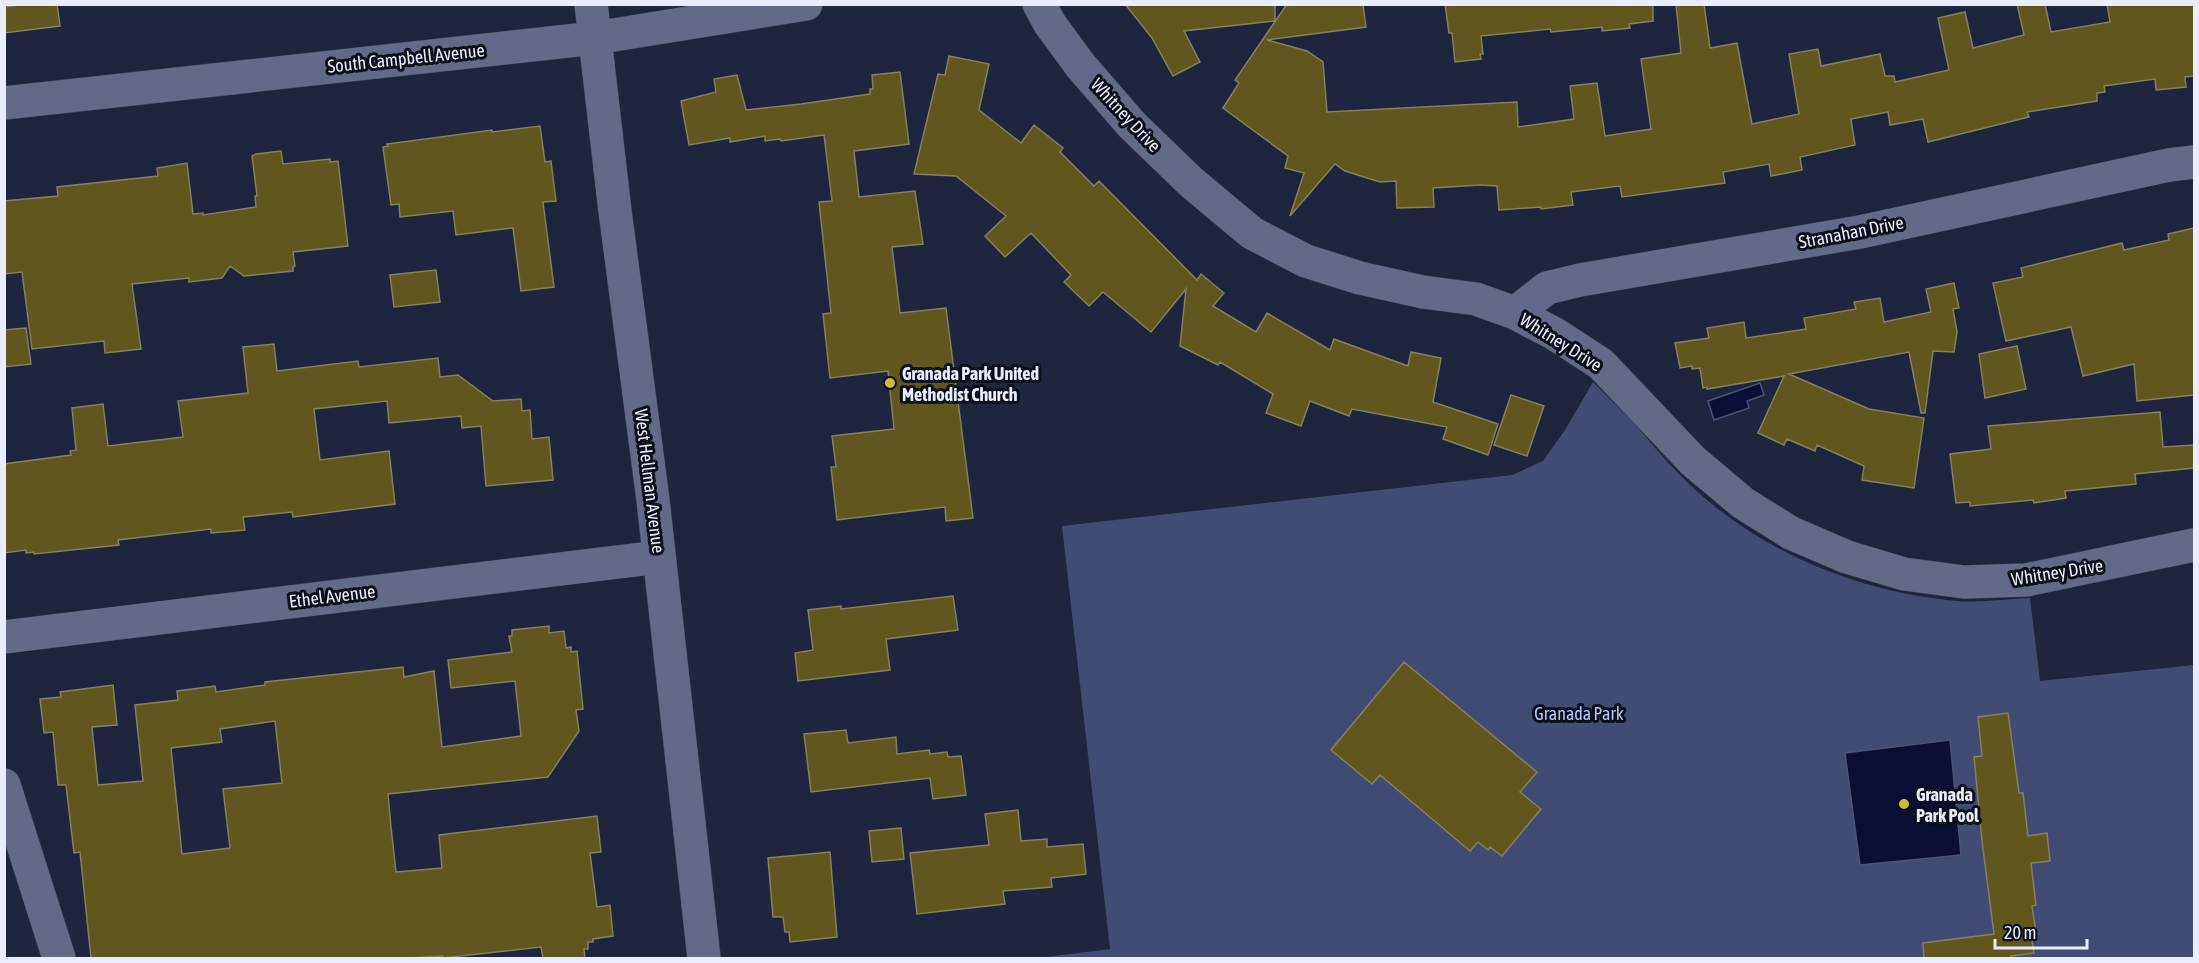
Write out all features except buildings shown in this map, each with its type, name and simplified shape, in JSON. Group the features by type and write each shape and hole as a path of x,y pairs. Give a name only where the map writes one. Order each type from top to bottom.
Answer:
{"street":[{"name":"West Hellman Avenue","path":"591,4 659,557 704,958"},
{"name":"South Campbell Avenue","path":"4,103 595,38 806,4"},
{"name":"Whitney Drive","path":"1039,4 1050,24 1080,65 1132,125 1191,182 1252,232 1306,261 1360,278 1423,292 1476,299 1515,314 1555,334 1601,364 1693,461 1743,503 1791,533 1847,557 1904,574 1964,582 2026,580 2194,545"},
{"name":"Stranahan Drive","path":"1515,314 1547,288 1580,280 1860,232 2169,165 2194,162"},
{"name":"Ethel Avenue","path":"4,637 659,557"},
{"path":"4,785 59,958"}],"green space":[{"name":"Granada Park","path":"1593,382 1635,424 1671,466 1706,499 1737,523 1770,544 1805,562 1880,588 1918,596 1957,601 2030,598 2040,681 2194,665 2194,958 1038,958 1110,949 1062,526 1512,475 1543,461 1565,430"}],"shaded area":[{"path":"1760,383 1764,395 1747,401 1749,408 1714,420 1708,401"},
{"name":"Granada Park Pool","path":"1950,740 1961,855 1860,865 1845,753"}],"place":[{"name":"Granada Park United Methodist Church","path":"890,383"},
{"name":"Granada Park Pool","path":"1904,804"}]}
